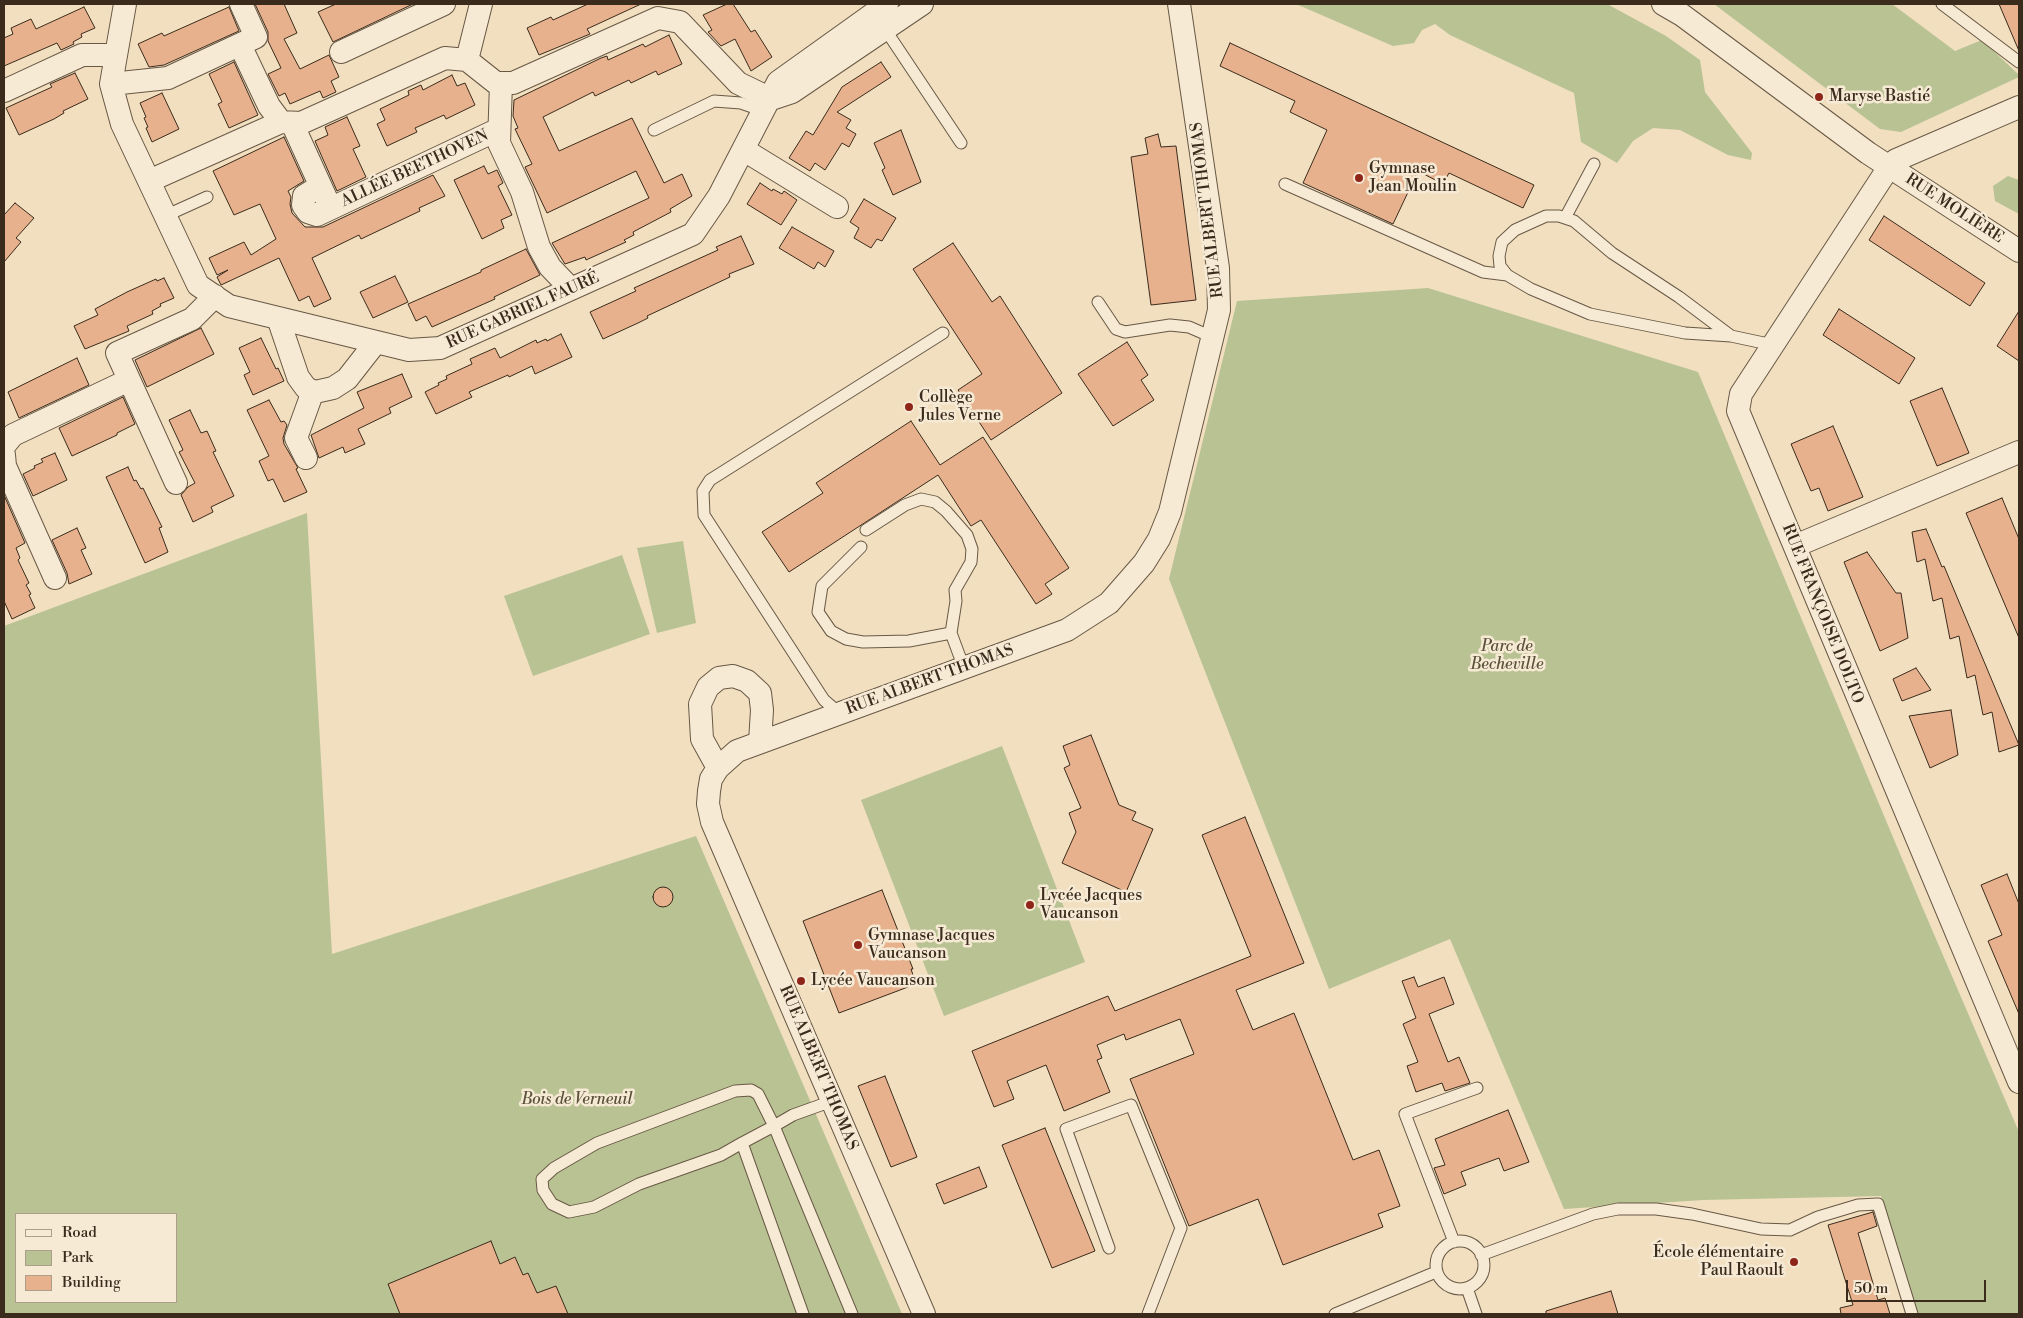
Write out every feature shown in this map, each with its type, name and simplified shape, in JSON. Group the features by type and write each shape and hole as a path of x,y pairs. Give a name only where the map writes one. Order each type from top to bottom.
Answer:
{"street":[{"path":"125,4 111,84 168,78 256,37 241,4"},
{"path":"341,52 444,4"},
{"path":"467,60 481,4"},
{"name":"RUE GABRIEL FAURÉ","path":"111,84 122,124 198,285 229,306 409,350 440,348 693,234 719,196 768,105 778,82 887,4"},
{"path":"149,181 286,122 301,123 445,58 467,60 496,83 513,83 658,18 680,22 738,83 768,105 792,92 922,4"},
{"name":"RUE ALBERT THOMAS","path":"924,1314 712,822 708,804 711,779 718,768 738,751 1067,630 1108,603 1144,563 1159,539 1170,512 1219,310 1218,268 1179,4"},
{"name":"RUE MOLIÈRE","path":"1663,4 1682,15 1889,167 2019,251"},
{"name":"ALLÉE BEETHOVEN","path":"240,45 269,106 286,122 331,208 499,129"},
{"path":"4,92 82,55 116,55"},
{"path":"501,83 499,143 522,192 539,247 550,267 571,289"},
{"path":"1889,167 1896,160 2019,107"},
{"path":"744,150 837,207"},
{"name":"RUE FRANÇOISE DOLTO","path":"1889,167 1741,394 1738,412 2019,1082"},
{"path":"176,483 117,353 192,319 215,296"},
{"path":"278,318 298,376 306,388 313,391 333,388 347,379 376,342"},
{"path":"4,446 13,434 129,380"},
{"path":"306,458 296,438 313,391"},
{"path":"1794,546 2019,452"},
{"path":"4,455 5,466 55,578"},
{"path":"718,768 707,752 702,739 700,704 708,687 719,678 733,676 747,681 760,693 762,710 760,742"}],"lane":[{"path":"1942,4 2019,62"},
{"path":"885,29 961,143"},
{"path":"654,130 714,100 768,105"},
{"path":"1565,218 1594,164"},
{"path":"1285,184 1483,272 1507,275"},
{"path":"165,216 207,197"},
{"path":"1731,336 1678,297 1612,253 1574,221 1546,216 1533,220 1515,230 1502,242 1499,256 1500,266 1507,275 1531,289 1590,314 1685,333 1731,336 1773,345"},
{"path":"1098,302 1116,329 1125,332 1170,325 1189,327 1212,337"},
{"path":"839,713 824,700 704,515 703,491 710,480 943,333"},
{"path":"866,530 905,505 922,499 935,502 959,523 968,535 972,549 971,562 955,590 956,602 951,633 964,668"},
{"path":"861,547 822,586 818,612 831,631 846,638 863,642 909,641 951,633"},
{"path":"1454,1242 1405,1114 1477,1088"},
{"path":"832,1101 793,1115 774,1126 721,1155 639,1184 594,1207 569,1212 552,1204 543,1190 542,1179 554,1168 597,1143 736,1091 751,1090 758,1094 774,1126 852,1314"},
{"path":"1109,1248 1066,1129 1131,1105 1181,1228 1148,1314"},
{"path":"742,1143 803,1314"},
{"path":"1481,1255 1593,1214 1618,1209 1656,1209 1692,1214 1760,1229 1790,1230 1818,1217 1858,1205 1878,1204 1912,1314"},
{"path":"1454,1242 1470,1244 1481,1255 1483,1271 1474,1284 1467,1288 1459,1289 1445,1284 1436,1272 1435,1264 1441,1250 1454,1242"},
{"path":"1335,1314 1436,1272"},
{"path":"1467,1288 1476,1314"}],"green space":[{"path":"1296,4 1607,4 1666,36 1700,60 1705,92 1752,153 1751,160 1728,155 1680,130 1653,128 1633,141 1617,163 1581,142 1574,93 1450,35 1435,24 1422,30 1414,43 1393,46"},
{"path":"1714,4 1892,4 1955,51 1982,40 2019,77 1901,132 1880,129"},
{"path":"2008,176 2019,180 2019,214 1995,201 1993,186"},
{"name":"Parc de Becheville","path":"1428,288 1698,372 1921,904 2019,1132 2019,1314 1913,1314 1881,1196 1703,1200 1564,1209 1450,939 1329,989 1169,579 1237,301"},
{"name":"Bois de Verneuil","path":"307,513 332,954 696,836 902,1314 4,1314 4,626"},
{"path":"683,541 696,623 657,633 637,548"},
{"path":"622,555 650,634 533,676 504,596"},
{"path":"1002,746 1085,962 944,1016 861,800"}],"building":[{"path":"255,4 284,4 297,33 284,39 300,69 329,55 339,77 331,81 336,92 323,98 320,91 290,104 285,93 279,96 268,74 281,68 268,41 268,32"},
{"path":"336,4 413,4 333,42 318,12"},
{"path":"588,4 641,4 587,29 590,34 539,55 527,28 551,17 553,20"},
{"path":"727,4 733,4 751,32 755,30 772,57 751,71 735,39 721,46 708,32 712,30 703,15"},
{"path":"1999,4 2019,4 2019,51"},
{"path":"84,7 95,28 81,34 82,37 73,42 74,44 61,50 57,43 4,66 4,38 13,34 11,28 31,19 36,29"},
{"path":"229,7 239,31 164,65 149,67 138,44 162,33 164,36"},
{"path":"669,35 682,64 658,75 656,71 631,83 629,80 595,96 593,92 543,117 559,151 632,118 664,183 682,174 692,196 670,209 671,212 633,232 634,235 624,240 626,242 586,260 585,257 565,264 552,243 649,198 636,171 547,213 525,167 532,164 515,129 518,128 513,116 514,100 601,58 607,56 608,60 643,44 645,47"},
{"path":"1230,43 1534,185 1523,208 1449,173 1443,184 1418,171 1393,224 1303,183 1327,130 1290,112 1295,101 1220,66"},
{"path":"234,62 258,115 229,128 218,104 222,102 209,74"},
{"path":"881,62 891,77 837,112 851,120 846,128 856,134 849,147 842,143 825,170 815,163 810,171 789,158 806,131 813,135 842,87"},
{"path":"75,73 88,99 63,111 64,113 54,119 19,135 6,108 52,87 50,84"},
{"path":"452,75 457,86 465,83 475,105 446,119 444,115 415,128 417,132 387,146 377,124 385,120 380,109 409,95 408,91 421,85 423,90"},
{"path":"162,93 179,129 152,142 146,128 148,127 144,118 146,117 140,103"},
{"path":"347,117 360,146 353,149 366,177 337,191 315,141 328,135 325,127"},
{"path":"901,130 921,182 893,195 882,170 885,168 874,143"},
{"path":"1158,134 1161,147 1176,146 1196,300 1151,305 1131,157 1148,154 1145,138"},
{"path":"284,137 304,181 288,191 291,197 292,213 305,227 323,227 433,175 445,196 419,208 420,211 361,239 359,235 312,258 331,299 314,307 309,296 299,301 279,258 221,285 217,277 228,270 217,275 209,258 244,242 251,255 276,239 260,204 234,215 213,171"},
{"path":"484,166 488,174 497,170 503,183 498,186 512,215 501,220 504,228 482,239 454,180"},
{"path":"760,183 772,191 773,189 782,194 784,191 797,200 781,225 747,204"},
{"path":"864,199 896,218 882,241 877,239 871,248 854,238 859,228 850,222"},
{"path":"15,203 34,218 16,238 21,242 4,262 4,215"},
{"path":"1884,216 1985,283 1970,306 1869,240"},
{"path":"792,227 834,251 825,267 818,262 814,269 779,248"},
{"path":"741,236 754,264 729,274 730,277 603,339 590,312 636,291 634,288 718,250 716,247"},
{"path":"953,243 992,302 1000,296 1062,393 991,440 958,390 982,374 913,269"},
{"path":"526,249 540,275 494,297 495,299 432,327 426,316 416,321 408,304 481,272 481,270"},
{"path":"395,276 408,302 373,318 360,292"},
{"path":"164,278 174,298 160,304 161,306 152,311 153,314 127,326 129,331 85,349 74,326 98,315 95,309 127,292 156,279 157,281"},
{"path":"1839,309 1915,358 1899,384 1823,335"},
{"path":"2019,311 2019,361 1997,346"},
{"path":"201,328 214,354 147,387 135,360"},
{"path":"561,334 572,357 535,374 532,366 509,377 508,375 469,392 472,397 436,414 425,392 447,379 446,376 472,364 470,359 495,348 500,358 536,340 537,343 546,339 547,341"},
{"path":"261,338 284,381 253,395 244,375 250,372 239,348"},
{"path":"1127,342 1148,375 1141,380 1154,400 1113,426 1078,374"},
{"path":"77,358 89,385 19,418 8,392"},
{"path":"402,374 412,397 389,408 391,413 358,429 365,444 345,453 343,447 319,458 311,435 364,408 357,392"},
{"path":"1942,388 1969,453 1937,466 1910,401"},
{"path":"123,397 135,424 117,433 117,435 72,456 59,428"},
{"path":"269,400 281,422 284,421 287,425 283,438 284,444 298,468 296,469 307,492 284,502 273,479 268,481 259,461 269,456 247,410"},
{"path":"190,410 201,433 207,431 216,451 213,452 234,496 211,507 213,512 193,522 181,495 188,487 195,483 179,452 183,450 169,420"},
{"path":"911,421 940,465 983,437 1069,568 1045,584 1052,594 1036,604 981,520 971,526 938,475 789,572 762,532 823,493 816,483"},
{"path":"1833,426 1863,497 1828,511 1819,488 1811,491 1791,444"},
{"path":"55,453 67,480 33,496 23,474 43,462 41,459"},
{"path":"128,467 134,481 136,480 141,489 143,488 162,527 159,528 168,552 145,563 106,477"},
{"path":"4,495 25,543 16,548 20,558 18,560 29,583 26,585 35,608 12,619 4,601"},
{"path":"2002,498 2019,539 2019,638 1966,513"},
{"path":"77,528 86,548 81,550 92,574 69,584 67,573 52,540"},
{"path":"1926,529 1942,567 1944,566 2019,745 1999,752 1992,712 1983,715 1975,675 1967,678 1959,636 1950,639 1942,598 1933,601 1925,559 1917,562 1912,532"},
{"path":"1867,552 1896,593 1901,593 1908,638 1880,651 1844,562"},
{"path":"1916,668 1931,690 1902,701 1893,679"},
{"path":"1951,710 1958,755 1930,768 1909,716"},
{"path":"1091,735 1119,805 1136,812 1132,820 1153,829 1126,892 1062,863 1076,832 1069,813 1081,808 1064,768 1070,765 1063,746"},
{"path":"1245,817 1304,963 1236,990 1253,1030 1294,1013 1353,1160 1379,1150 1400,1206 1378,1214 1383,1227 1283,1265 1258,1199 1189,1226 1130,1079 1194,1054 1180,1019 1126,1040 1124,1034 1097,1045 1102,1058 1097,1060 1110,1092 1064,1111 1046,1065 1007,1081 1014,1099 994,1107 972,1051 1108,996 1115,1011 1251,956 1202,835"},
{"path":"2007,874 2019,904 2019,1014 1988,941 2002,935 1981,885"},
{"path":"663,887 670,890 673,897 670,904 663,907 656,904 653,897 656,890"},
{"name":"Gymnase Jacques Vaucanson","path":"882,890 913,969 911,969 916,984 839,1013 803,921"},
{"path":"1414,977 1418,987 1444,977 1454,1004 1429,1014 1448,1062 1459,1057 1470,1083 1445,1091 1442,1083 1416,1092 1407,1066 1418,1062 1403,1024 1416,1018 1402,981"},
{"path":"885,1076 917,1157 891,1167 858,1086"},
{"path":"1508,1110 1529,1162 1504,1171 1499,1158 1461,1172 1466,1185 1444,1194 1434,1168 1445,1165 1435,1139"},
{"path":"1045,1128 1095,1251 1052,1268 1002,1145"},
{"path":"979,1167 987,1187 944,1204 936,1184"},
{"path":"1873,1212 1877,1226 1858,1233 1878,1300 1885,1298 1890,1314 1841,1314 1840,1308 1853,1305 1828,1225"},
{"path":"491,1241 500,1264 515,1257 523,1275 528,1273 537,1293 556,1286 568,1314 400,1314 388,1284"},
{"path":"1611,1291 1618,1314 1546,1314 1546,1311"}],"place":[{"name":"Maryse Bastié","path":"1819,97"},
{"name":"Gymnase Jean Moulin","path":"1359,178"},
{"name":"Collège Jules Verne","path":"909,407"},
{"name":"Lycée Jacques Vaucanson","path":"1030,905"},
{"name":"Gymnase Jacques Vaucanson","path":"858,945"},
{"name":"Lycée Vaucanson","path":"801,981"},
{"name":"École élémentaire Paul Raoult","path":"1794,1262"}]}
